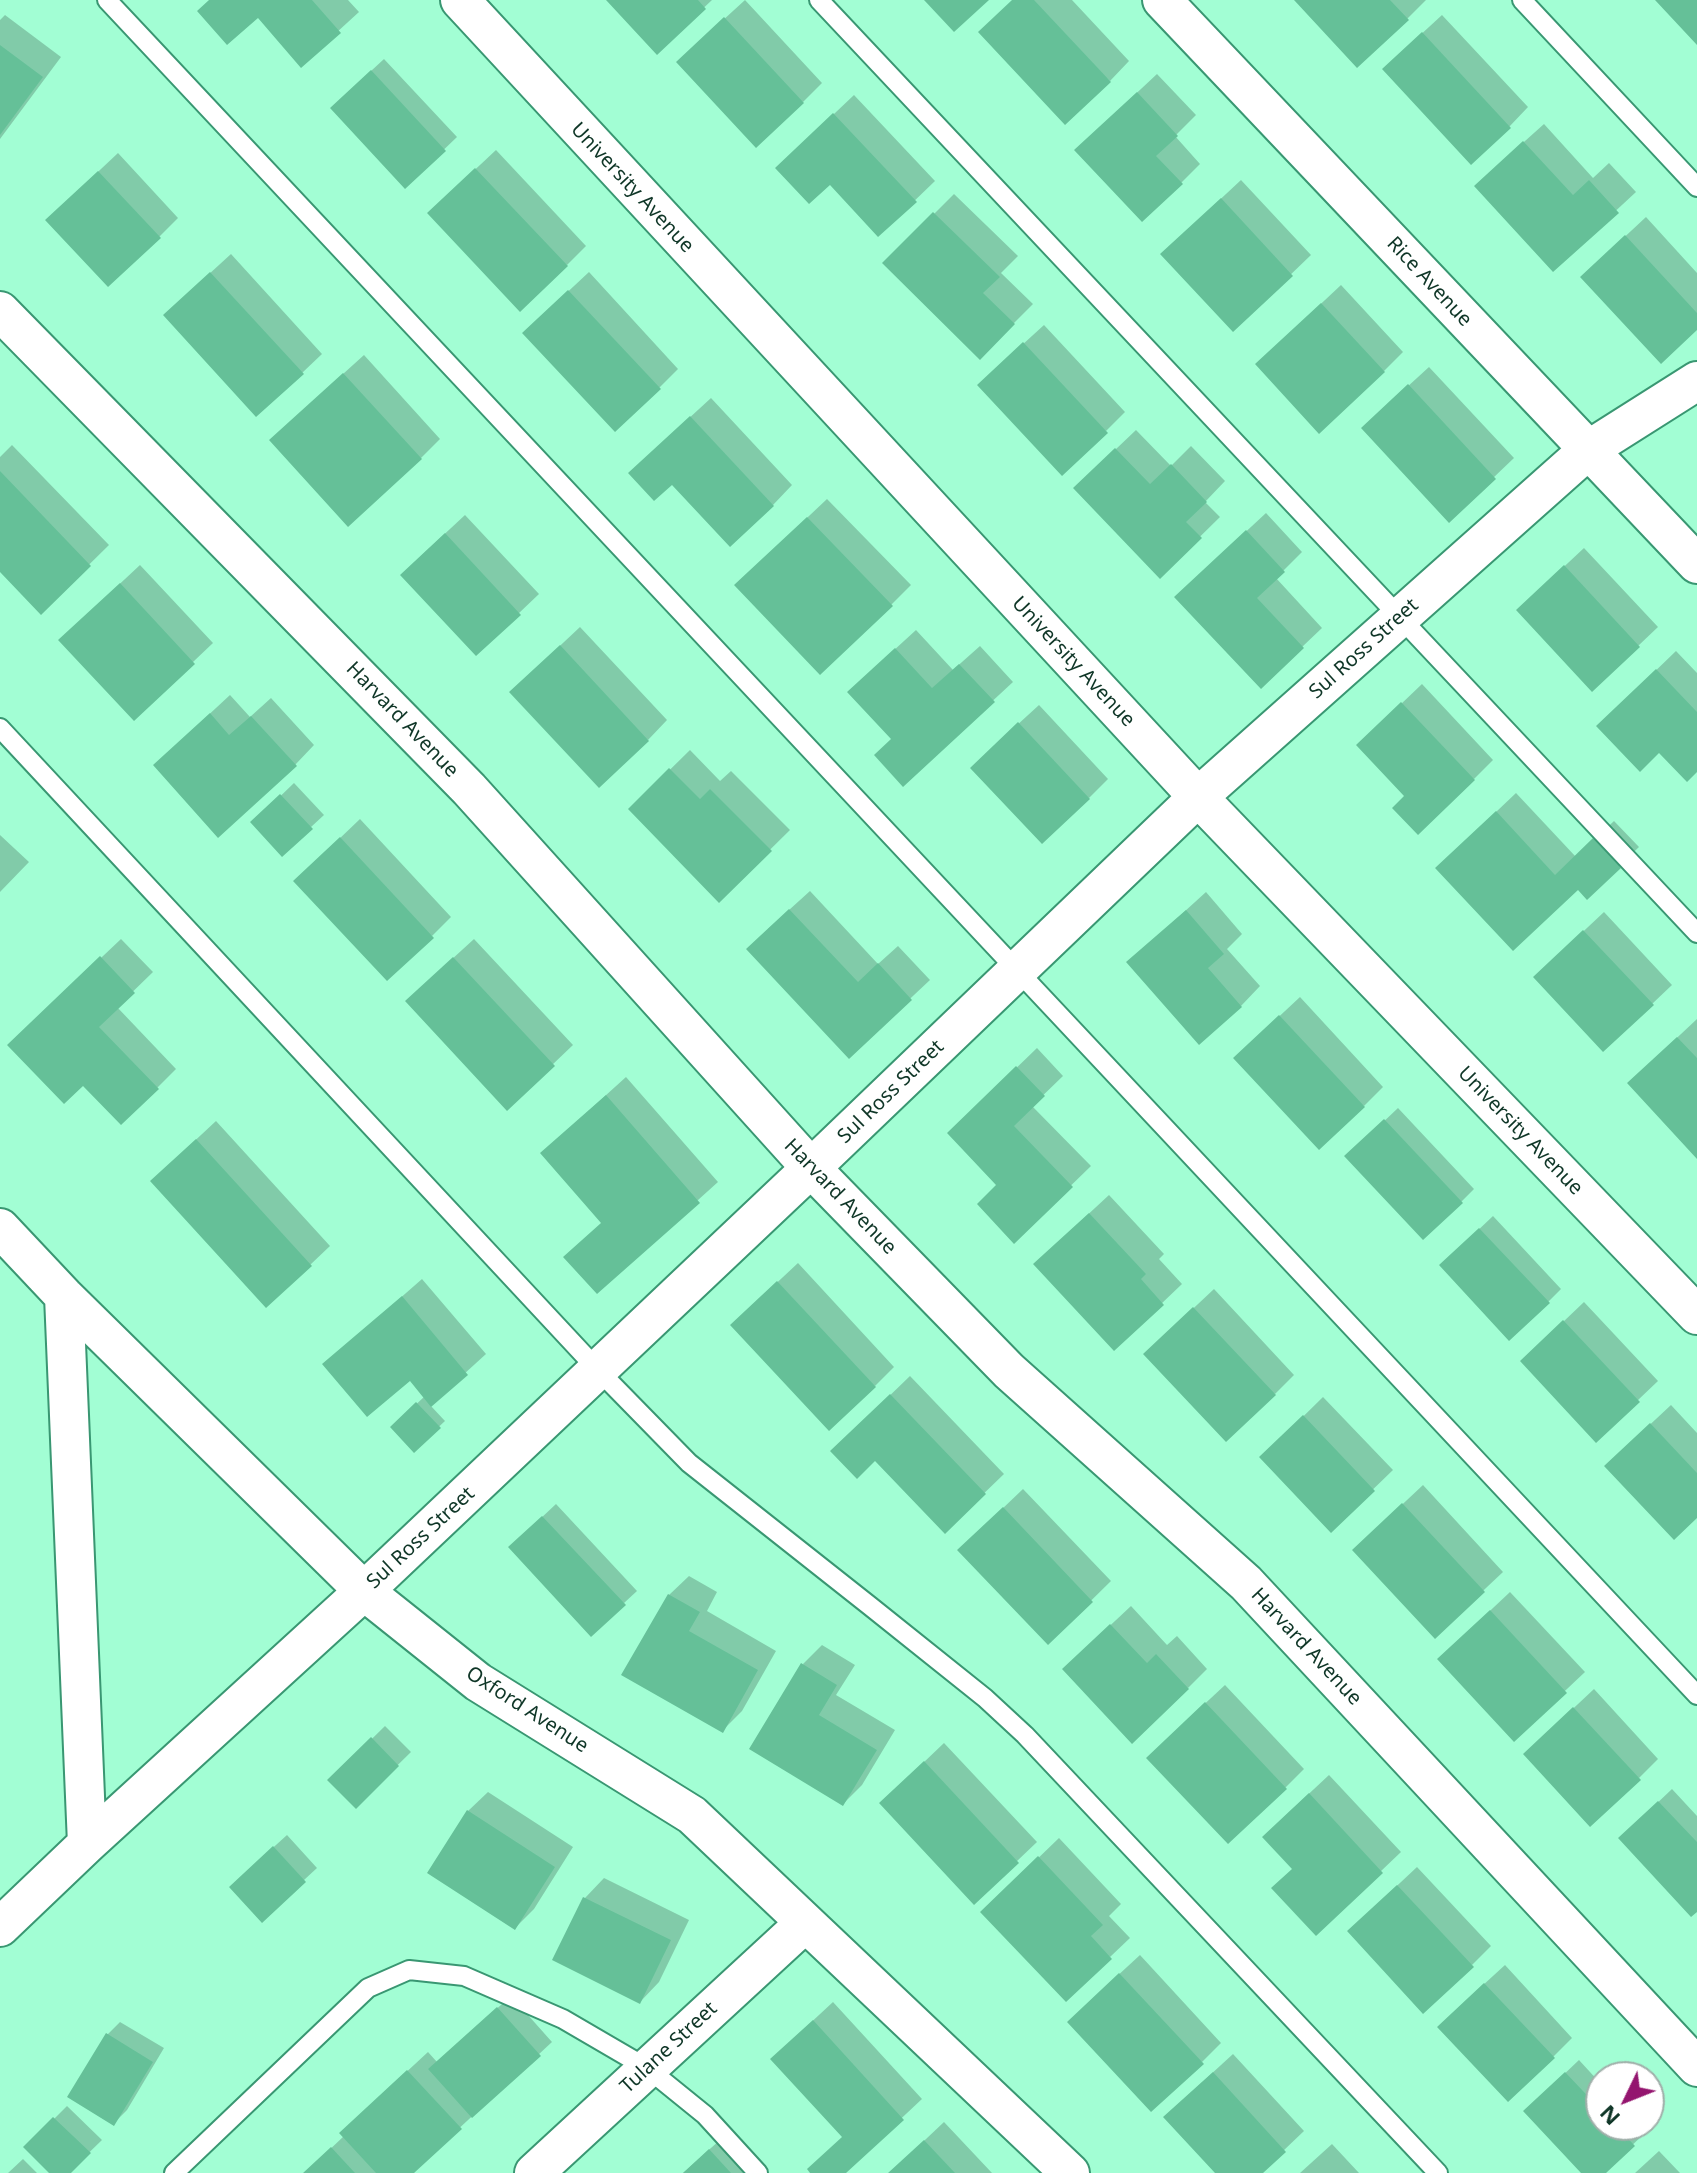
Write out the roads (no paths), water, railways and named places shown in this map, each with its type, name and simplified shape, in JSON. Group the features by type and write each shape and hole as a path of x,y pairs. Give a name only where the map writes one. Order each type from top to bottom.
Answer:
{"street":[{"name":"University Avenue","path":"460,0 1198,797 1697,1315"},
{"name":"Rice Avenue","path":"1162,0 1697,564"},
{"name":"Harvard Avenue","path":"0,311 469,789 811,1168 1009,1371 1246,1583 1697,2067"},
{"name":"Sul Ross Street","path":"0,1927 364,1591 1198,797 1588,450 1697,381"},
{"name":"Oxford Avenue","path":"0,1228 64,1296 364,1591 478,1682 692,1815 1070,2173"},
{"path":"64,1296 87,1844"},
{"name":"Tulane Street","path":"534,2173 805,1923"}],"lane":[{"path":"107,0 1697,1695"},
{"path":"819,0 1697,933"},
{"path":"1522,0 1697,187"},
{"path":"0,728 598,1370 689,1463 985,1698 1025,1735 1438,2173"},
{"path":"174,2173 368,1988 409,1970 464,1976 563,2019 647,2068 705,2115 758,2173"}]}
